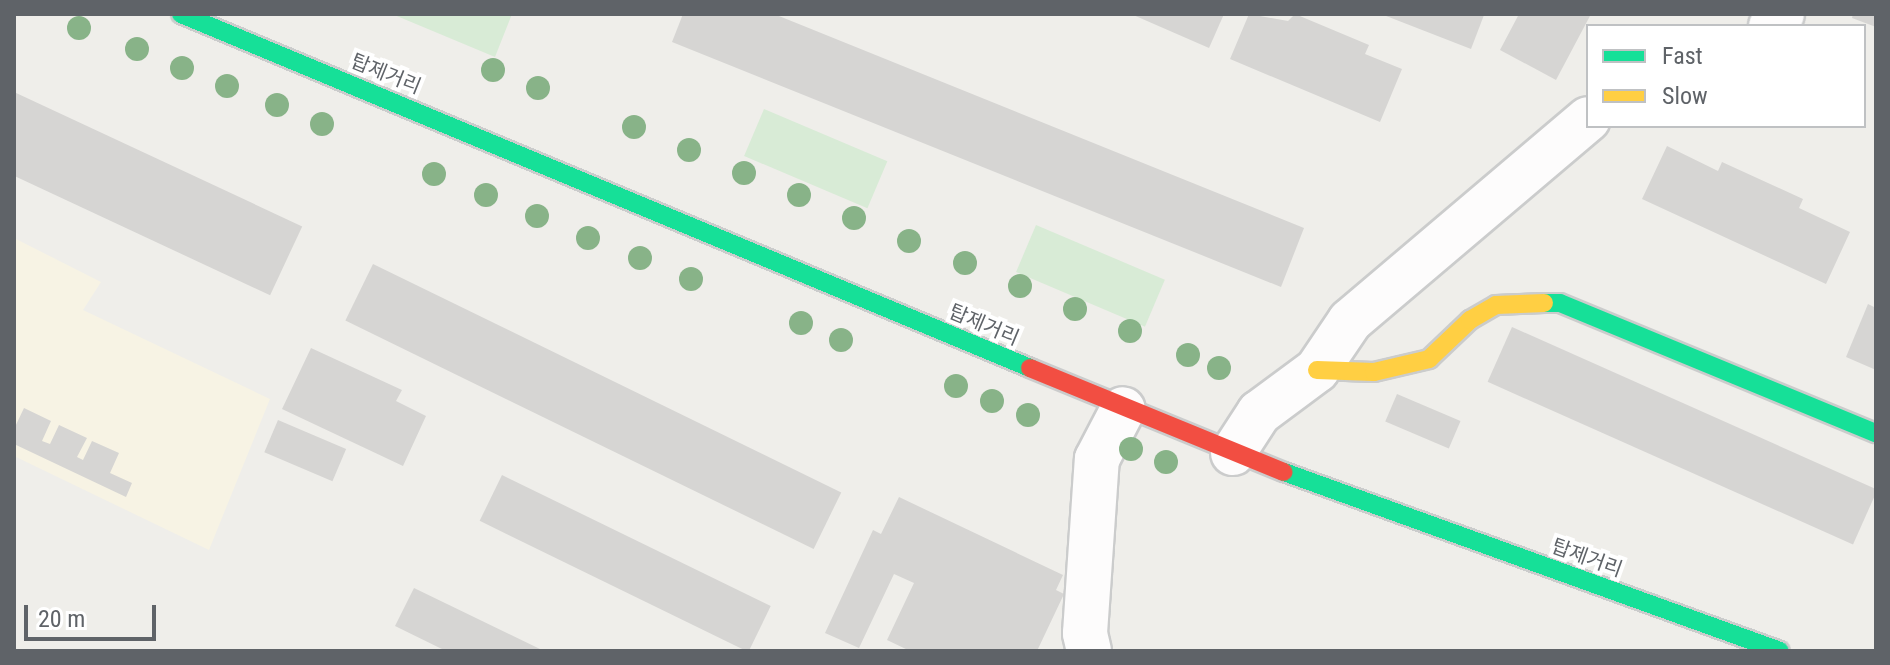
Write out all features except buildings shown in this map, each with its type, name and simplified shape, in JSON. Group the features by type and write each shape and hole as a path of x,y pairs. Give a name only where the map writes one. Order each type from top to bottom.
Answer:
{"main road":[{"name":"탑제거리","path":"181,14 1233,453 1780,651"},
{"path":"1317,370 1374,372 1429,359 1470,320 1496,305 1560,303 1876,433"}],"street":[{"path":"1233,453 1259,413 1317,370 1350,321 1586,121"},
{"path":"1089,651 1085,633 1097,459 1123,409"}],"shaded area":[{"path":"14,238 101,282 83,310 270,399 209,550 14,456"}],"green space":[{"path":"392,14 512,14 495,57"},
{"path":"764,109 887,161 867,208 744,156"},
{"path":"1036,225 1165,280 1145,327 1016,272"}],"traffic: fast":[{"path":"181,14 1030,368"},
{"path":"1544,303 1560,303 1876,433"},
{"path":"1284,472 1780,651"}],"traffic: slow":[{"path":"1317,370 1374,372 1429,359 1470,320 1496,305 1544,303"}],"traffic: jam":[{"path":"1030,368 1284,472"}]}
